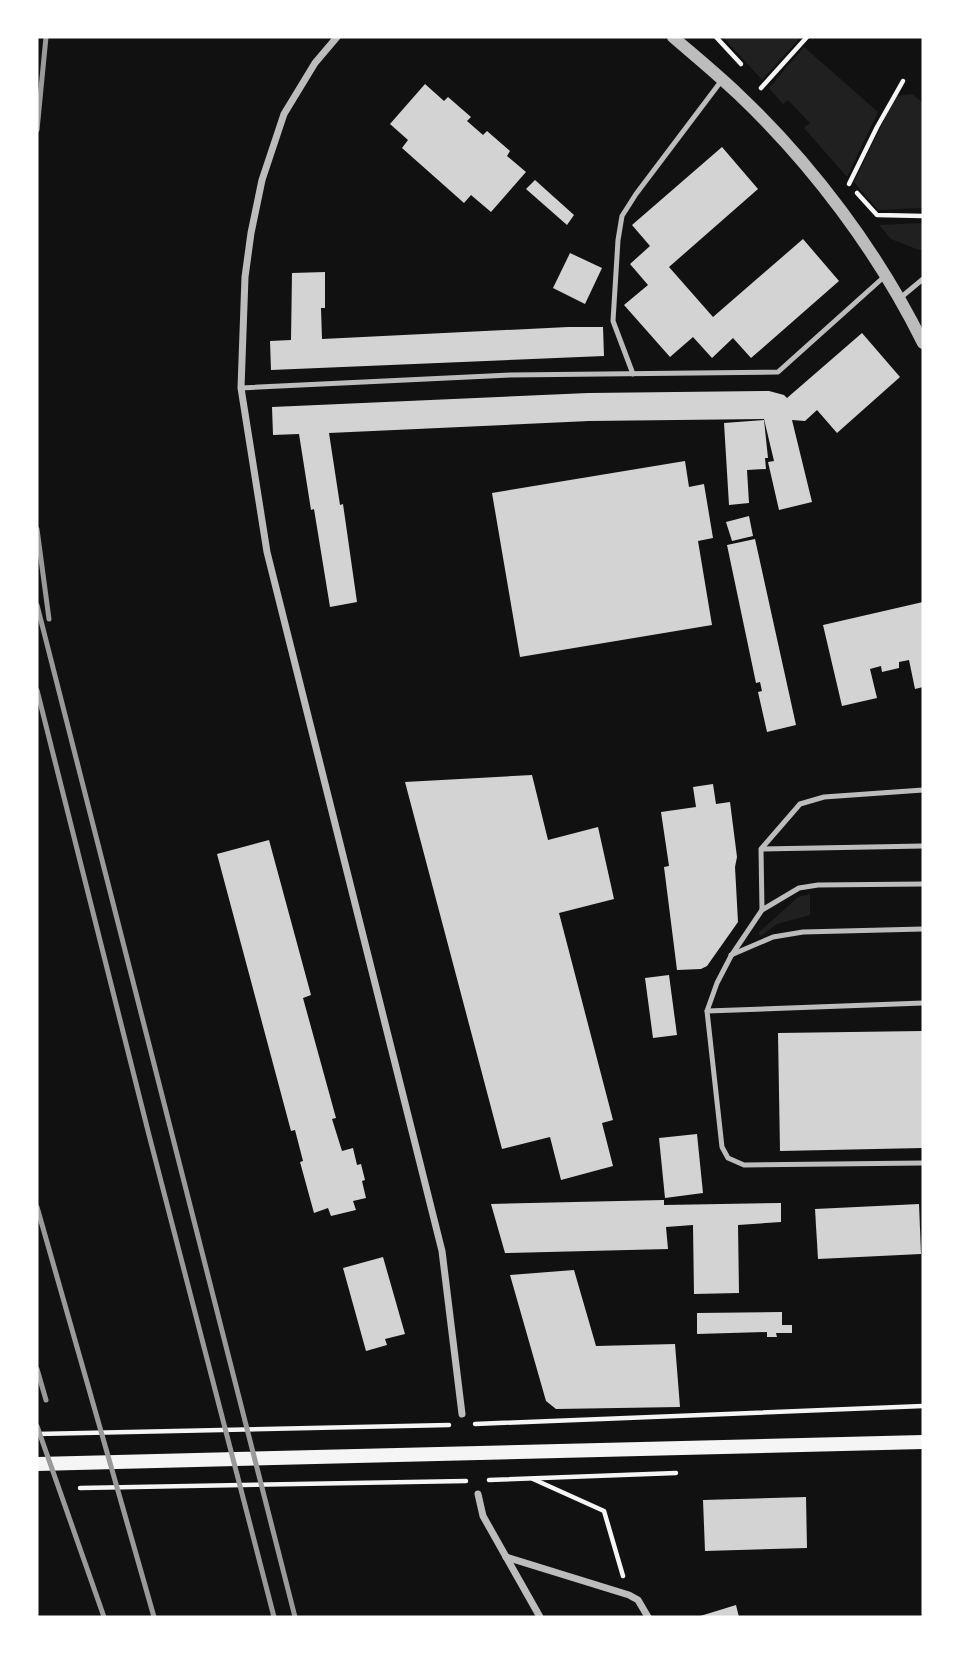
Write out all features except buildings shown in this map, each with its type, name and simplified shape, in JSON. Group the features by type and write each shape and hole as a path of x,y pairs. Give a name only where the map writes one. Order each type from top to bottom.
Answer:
{"main road":[{"path":"37,1464 923,1442"}],"street":[{"path":"337,37 315,63 284,114 265,170 251,233 245,277 241,388 267,552 442,1251 462,1414"},
{"path":"673,37 722,80 790,149 837,205 885,276 923,343"},
{"path":"478,1494 483,1516 540,1617"},
{"path":"506,1557 629,1595 638,1600 648,1617"}],"lane":[{"path":"633,374 613,321 622,216 722,80"},
{"path":"241,388 509,375 778,372 885,276"},
{"path":"899,299 923,279"},
{"path":"762,911 761,849 800,804 824,797 923,790"},
{"path":"761,849 923,846"},
{"path":"923,884 808,886 782,897 762,911 731,956 707,1010 722,1147 729,1158 744,1165 923,1163"},
{"path":"731,956 773,937 803,932 923,929"},
{"path":"707,1010 923,1003"}],"path":[{"path":"761,88 807,37"},
{"path":"849,184 903,81"},
{"path":"467,1424 923,1406"},
{"path":"37,1434 454,1424"},
{"path":"486,1480 529,1477 604,1510 629,1595"},
{"path":"78,1488 472,1480"}],"shaded area":[{"path":"723,37 801,37 762,80"},
{"path":"804,47 878,112 847,177 804,128 810,123 788,100 783,104 769,88"},
{"path":"912,94 923,103 923,208 878,210 854,182 896,96"},
{"path":"923,223 923,249 919,250 891,239 879,225"},
{"path":"810,894 810,915 777,924 761,936 758,933 798,897"}],"railway":[{"path":"37,130 46,37"},
{"path":"37,529 49,619"},
{"path":"37,605 295,1617"},
{"path":"37,690 274,1617"},
{"path":"37,1207 154,1617"},
{"path":"37,1369 46,1400"},
{"path":"37,1426 104,1617"}]}
